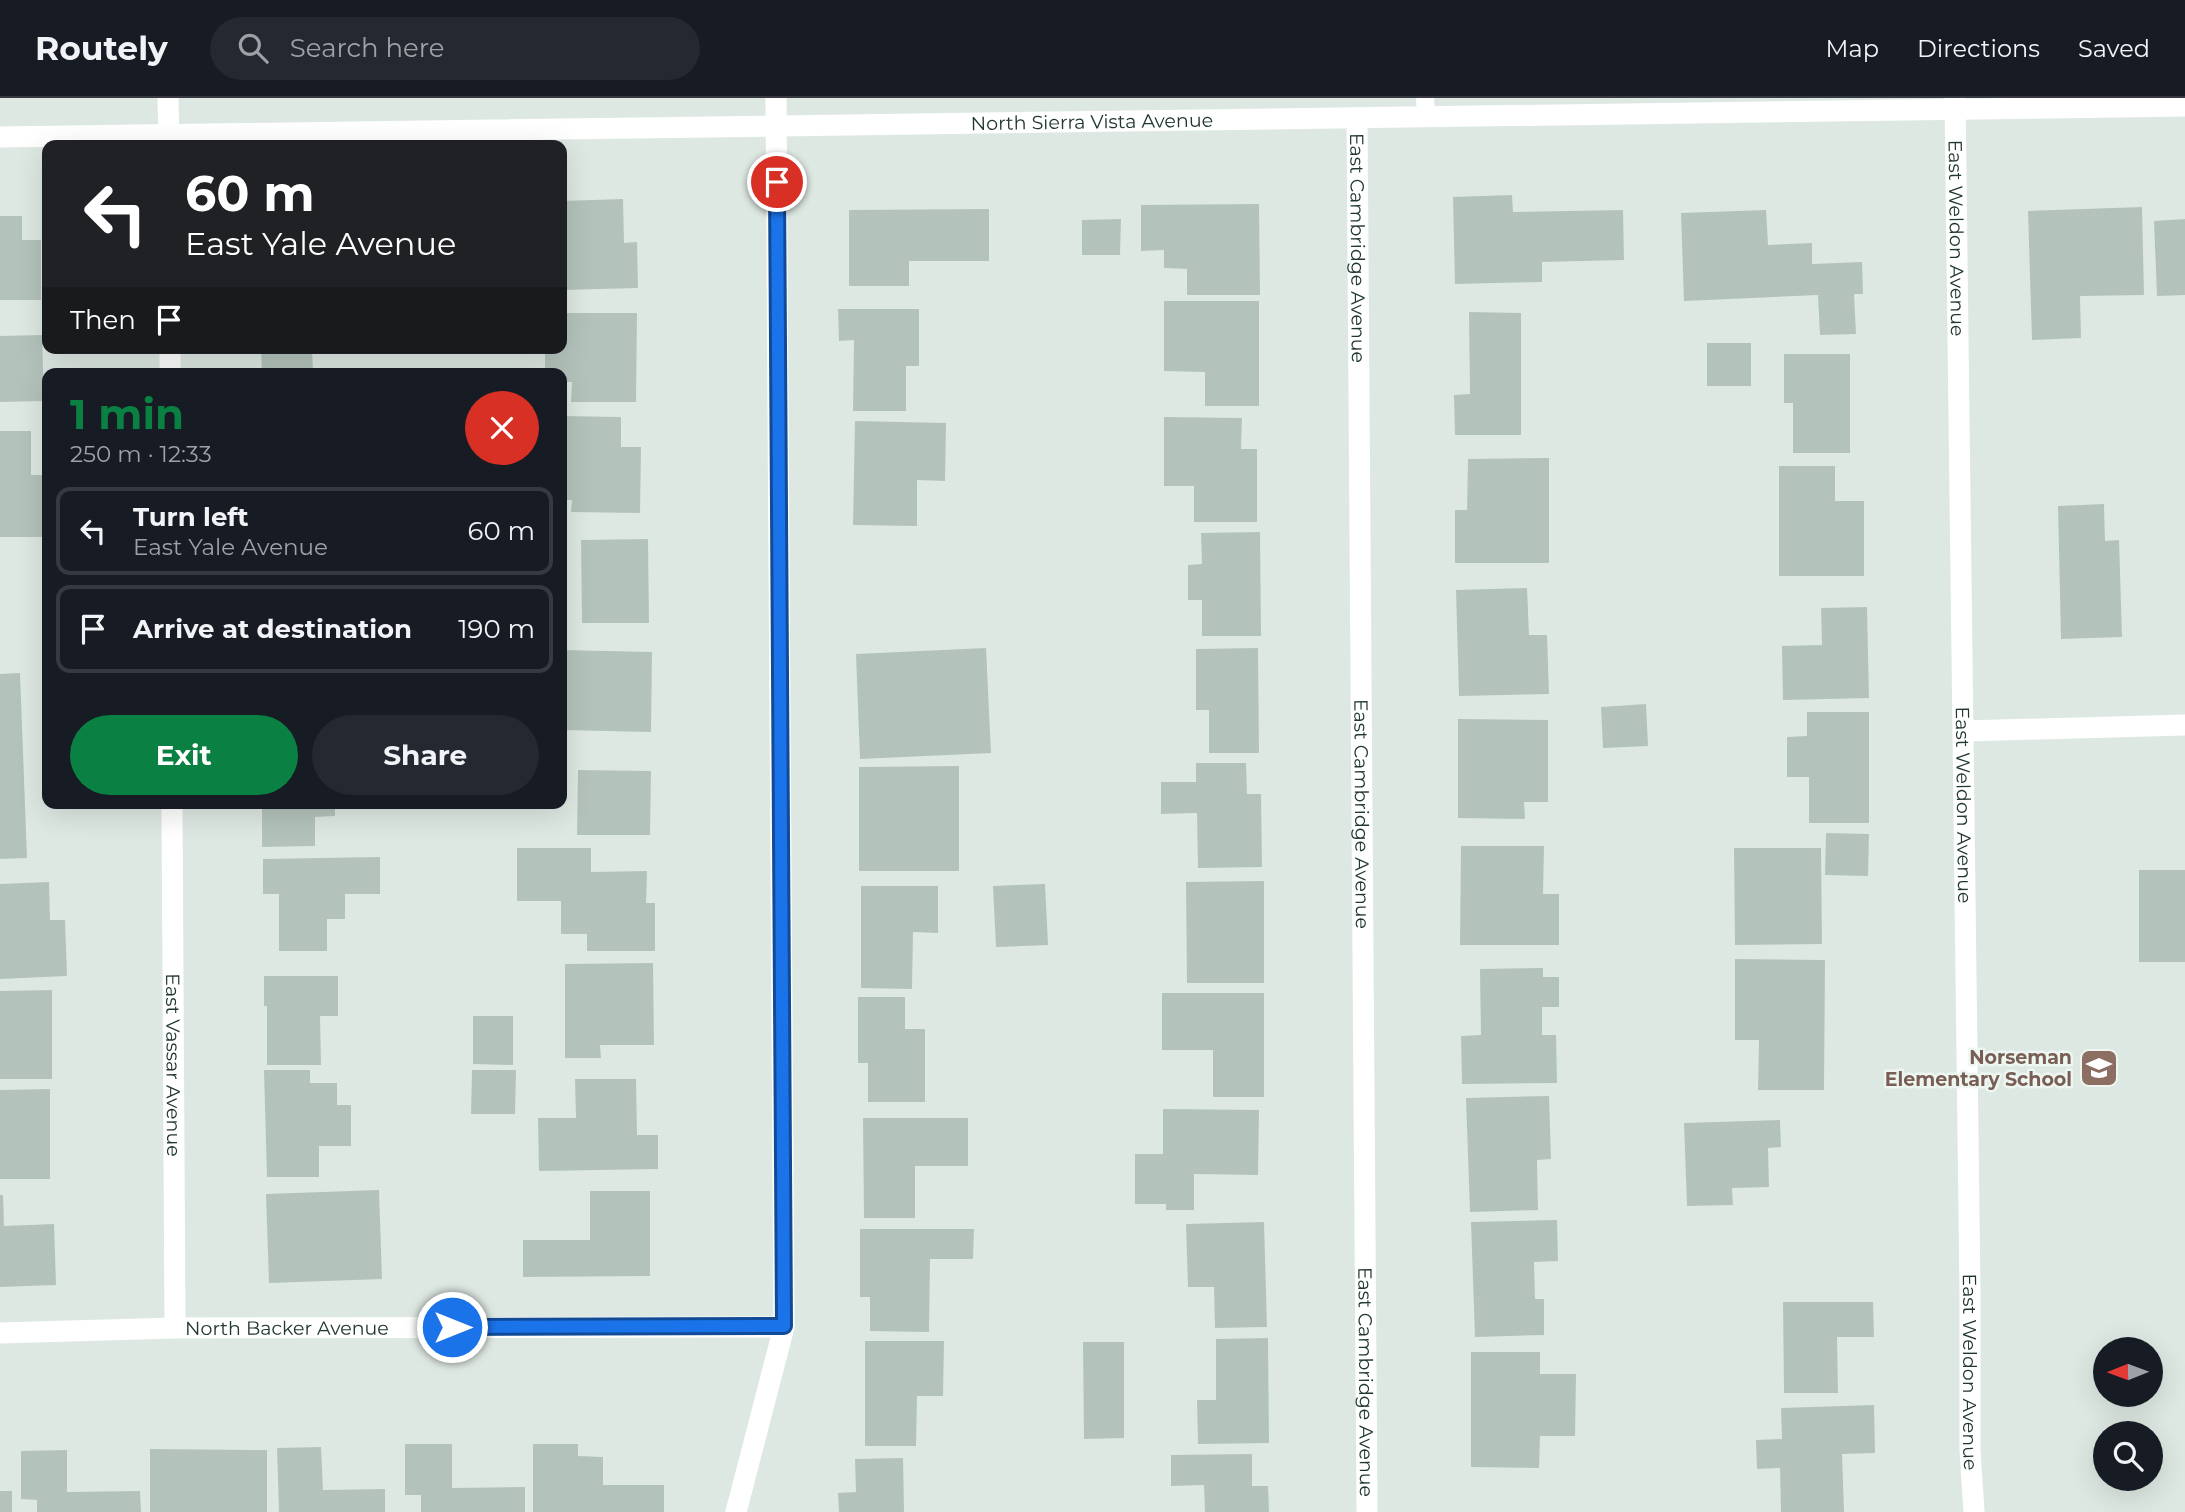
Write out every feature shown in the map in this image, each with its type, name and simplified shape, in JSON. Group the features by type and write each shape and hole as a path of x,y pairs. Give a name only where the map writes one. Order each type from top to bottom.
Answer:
{"street":[{"path":"168,98 169,140"},
{"path":"736,1512 784,1326 776,98"},
{"name":"North Sierra Vista Avenue","path":"0,137 169,140 777,126 1357,118 1426,108 1955,104 2185,106"},
{"name":"East Weldon Avenue","path":"1955,104 1970,1450 1974,1512"},
{"name":"East Cambridge Avenue","path":"1357,118 1367,1512"},
{"path":"1964,731 2185,725"},
{"name":"East Vassar Avenue","path":"172,809 176,1328"},
{"name":"North Backer Avenue","path":"0,1333 176,1328 784,1326"}],"building":[{"path":"1512,195 1513,212 1623,210 1624,260 1542,262 1542,282 1455,284 1453,197"},
{"path":"623,199 624,243 637,242 638,288 567,290 567,201"},
{"path":"1259,204 1260,295 1187,295 1187,269 1164,268 1164,250 1141,251 1141,205"},
{"path":"2142,207 2144,295 2080,296 2081,338 2032,340 2028,211"},
{"path":"989,209 989,261 909,261 909,286 849,286 849,210"},
{"path":"1766,210 1768,245 1812,243 1812,264 1862,262 1863,294 1854,294 1856,334 1820,335 1818,295 1684,301 1681,213"},
{"path":"0,216 22,216 22,240 41,240 41,300 0,300"},
{"path":"1121,219 1120,255 1082,255 1082,220"},
{"path":"2185,219 2185,295 2157,296 2154,221"},
{"path":"1164,301 1259,301 1259,406 1205,406 1205,372 1164,371"},
{"path":"838,309 919,309 919,366 906,366 906,411 853,411 854,340 839,341"},
{"path":"1469,312 1521,313 1521,435 1455,435 1454,395 1470,394"},
{"path":"567,313 637,313 636,402 571,402 572,382 567,382 567,368 545,368 545,354 567,354"},
{"path":"42,335 42,401 0,402 0,336"},
{"path":"1707,343 1751,343 1751,386 1707,386"},
{"path":"261,354 312,354 313,368 262,368"},
{"path":"1784,354 1850,354 1850,453 1793,453 1793,403 1784,403"},
{"path":"567,416 621,417 621,447 641,447 640,513 571,512 572,500 567,500"},
{"path":"1164,417 1242,418 1241,449 1257,449 1257,522 1194,522 1194,486 1164,486"},
{"path":"855,421 946,423 945,481 917,480 917,526 853,525"},
{"path":"0,431 31,431 31,475 42,475 42,537 0,537"},
{"path":"1549,458 1549,563 1455,563 1455,510 1467,510 1468,459"},
{"path":"1779,466 1835,466 1835,501 1864,501 1864,576 1779,576"},
{"path":"2104,504 2105,541 2119,540 2122,637 2061,639 2058,506"},
{"path":"1260,532 1261,636 1202,636 1202,600 1188,600 1188,565 1202,564 1201,533"},
{"path":"648,539 649,623 582,623 581,540"},
{"path":"1527,588 1529,635 1547,635 1549,694 1459,696 1456,590"},
{"path":"1867,607 1869,698 1783,700 1782,646 1822,645 1821,608"},
{"path":"986,648 991,753 860,759 856,654"},
{"path":"1258,648 1259,753 1209,753 1209,710 1196,710 1196,649"},
{"path":"567,650 652,652 651,732 567,730"},
{"path":"20,673 27,858 0,859 0,674"},
{"path":"1646,704 1648,746 1603,748 1601,707"},
{"path":"1807,712 1869,712 1869,823 1809,823 1809,777 1787,777 1787,737 1807,736"},
{"path":"1458,719 1548,720 1548,802 1524,802 1525,819 1458,818"},
{"path":"1196,763 1246,763 1247,794 1261,794 1262,867 1198,868 1197,813 1161,814 1161,782 1196,782"},
{"path":"959,766 959,871 859,871 859,767"},
{"path":"578,770 651,771 650,835 577,835"},
{"path":"262,809 335,809 335,816 315,817 315,846 262,847"},
{"path":"1826,833 1869,834 1868,876 1825,875"},
{"path":"1461,846 1544,846 1543,894 1559,894 1559,945 1460,945"},
{"path":"517,848 591,848 591,872 647,871 646,903 655,903 655,951 587,951 587,934 561,934 561,901 517,901"},
{"path":"1734,848 1821,848 1822,944 1735,945"},
{"path":"380,857 380,894 345,894 345,919 327,919 327,951 279,951 279,894 263,894 263,859"},
{"path":"2139,870 2185,870 2185,962 2139,962"},
{"path":"1264,881 1264,983 1187,983 1186,882"},
{"path":"49,882 50,920 65,920 67,976 0,979 0,884"},
{"path":"1045,884 1048,945 996,947 993,886"},
{"path":"861,886 938,886 938,933 913,932 912,989 861,988"},
{"path":"1735,959 1825,960 1824,1090 1758,1090 1759,1040 1735,1040"},
{"path":"653,963 654,1045 600,1045 601,1058 565,1058 565,964"},
{"path":"1543,968 1543,977 1559,977 1559,1007 1542,1007 1542,1035 1556,1035 1557,1083 1462,1084 1461,1036 1481,1035 1480,969"},
{"path":"264,976 338,976 338,1016 320,1016 321,1065 267,1065"},
{"path":"52,990 52,1079 0,1079 0,991"},
{"path":"1162,993 1264,993 1264,1097 1213,1097 1213,1050 1162,1050"},
{"path":"858,997 905,997 905,1029 925,1029 925,1102 868,1102 868,1063 858,1063"},
{"path":"473,1016 513,1016 513,1065 473,1064"},
{"path":"264,1070 310,1070 310,1083 337,1083 337,1105 351,1105 351,1146 319,1146 319,1177 267,1177"},
{"path":"472,1070 516,1070 515,1114 471,1114"},
{"path":"575,1079 636,1079 637,1135 658,1135 658,1169 539,1171 538,1118 576,1118"},
{"path":"50,1089 50,1179 0,1179 0,1090"},
{"path":"1549,1096 1551,1159 1537,1160 1538,1210 1470,1212 1466,1098"},
{"path":"1163,1109 1259,1110 1258,1175 1194,1174 1194,1210 1166,1210 1166,1204 1135,1204 1135,1154 1163,1154"},
{"path":"863,1118 968,1118 968,1166 915,1166 915,1218 864,1218"},
{"path":"1780,1120 1781,1147 1768,1148 1769,1187 1732,1188 1733,1205 1687,1206 1684,1123"},
{"path":"379,1190 382,1279 269,1283 266,1194"},
{"path":"590,1191 650,1191 650,1276 523,1277 523,1240 590,1240"},
{"path":"0,1195 3,1195 4,1226 54,1224 56,1285 0,1287"},
{"path":"1557,1220 1558,1261 1534,1262 1535,1299 1544,1299 1544,1335 1475,1337 1471,1222"},
{"path":"1264,1222 1267,1327 1215,1328 1214,1287 1188,1287 1186,1224"},
{"path":"860,1229 974,1229 973,1259 930,1259 929,1332 870,1331 870,1297 860,1297"},
{"path":"1783,1302 1873,1302 1874,1337 1837,1337 1838,1393 1784,1393"},
{"path":"1268,1338 1269,1443 1198,1444 1197,1400 1216,1400 1216,1339"},
{"path":"865,1341 944,1341 943,1396 917,1396 916,1446 865,1446"},
{"path":"1083,1342 1124,1342 1124,1438 1084,1439"},
{"path":"1471,1352 1540,1352 1540,1374 1576,1374 1575,1436 1540,1436 1539,1468 1471,1467"},
{"path":"1874,1405 1875,1453 1842,1454 1844,1512 1781,1512 1780,1468 1757,1469 1756,1440 1782,1439 1781,1408"},
{"path":"405,1444 452,1444 452,1488 525,1487 525,1512 421,1512 421,1495 405,1495"},
{"path":"533,1444 578,1444 578,1456 603,1457 603,1485 664,1485 664,1512 533,1512"},
{"path":"321,1447 323,1490 385,1489 385,1512 279,1512 277,1448"},
{"path":"150,1449 267,1450 267,1512 150,1512"},
{"path":"67,1450 67,1492 140,1491 141,1512 37,1512 37,1500 21,1499 21,1451"},
{"path":"1252,1454 1252,1486 1268,1486 1269,1512 1205,1512 1204,1485 1171,1486 1171,1455"},
{"path":"903,1458 904,1512 839,1512 838,1493 856,1492 855,1459"},
{"path":"0,1491 12,1491 12,1512 0,1512"}],"place":[{"name":"Norseman Elementary School","path":"2099,1068"}],"route":[{"path":"452,1327 784,1326 777,182"}]}
